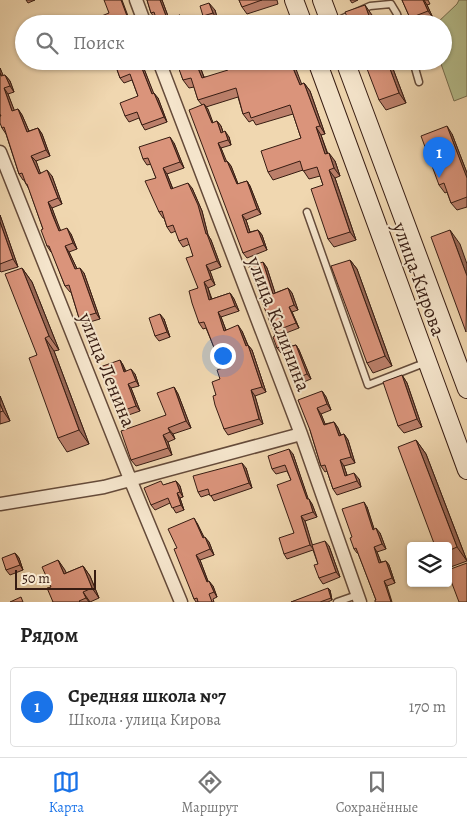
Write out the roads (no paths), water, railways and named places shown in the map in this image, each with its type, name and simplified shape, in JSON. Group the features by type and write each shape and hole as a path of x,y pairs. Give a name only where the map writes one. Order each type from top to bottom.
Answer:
{"street":[{"path":"136,0 142,15"},
{"path":"294,0 300,15"},
{"path":"322,0 328,15"},
{"name":"улица Калинина","path":"162,70 301,434 358,598"},
{"name":"улица Кирова","path":"320,70 467,470"},
{"name":"улица Кирова","path":"348,70 467,389"},
{"path":"342,130 368,121"},
{"name":"улица Ленина","path":"0,152 181,602"},
{"path":"0,504 104,487 301,434"}],"lane":[{"path":"349,15 370,6 391,4 397,15"},
{"path":"415,70 419,82"},
{"path":"307,212 368,385 427,362"},
{"path":"337,602 358,598"}],"place":[{"name":"Средняя школа №7","path":"439,178"}]}
